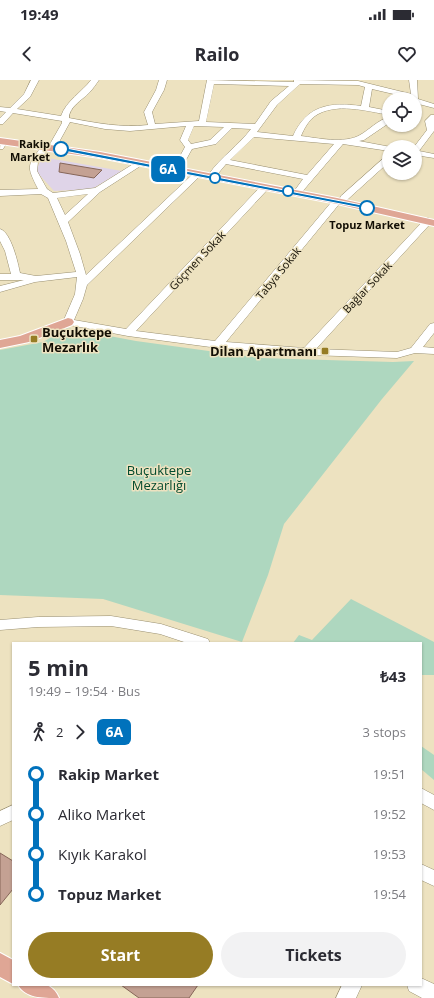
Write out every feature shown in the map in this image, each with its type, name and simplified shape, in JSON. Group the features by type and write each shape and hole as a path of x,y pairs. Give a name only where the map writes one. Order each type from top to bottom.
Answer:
{"main road":[{"path":"1,142 49,145 178,167 199,173 213,174 300,190 431,219"},
{"path":"49,145 265,187 340,199"},
{"path":"0,344 24,339 68,322"},
{"path":"0,964 12,973"},
{"path":"30,986 47,998"}],"street":[{"path":"0,122 27,95 35,80"},
{"path":"43,191 33,171 34,162 66,123 65,115 70,106 87,91 95,80"},
{"path":"152,126 148,112 160,90 163,80"},
{"path":"413,80 414,92"},
{"path":"202,123 211,81 344,82 369,85 392,92"},
{"path":"213,174 224,161 248,140 251,134 258,127 266,112 297,82"},
{"path":"365,108 366,94 369,85"},
{"path":"422,99 434,100"},
{"path":"422,102 434,106"},
{"path":"296,138 305,120 311,115 320,111 343,106 382,112"},
{"path":"0,109 106,127 130,129 191,123 258,127"},
{"path":"422,142 431,130 429,121 434,117"},
{"path":"189,147 184,143 184,140 191,123"},
{"path":"300,190 309,178 343,142 361,138 382,124"},
{"path":"178,167 189,147 213,142 220,138 230,125"},
{"path":"251,134 343,142 382,148"},
{"path":"422,153 434,156"},
{"path":"224,161 309,178"},
{"path":"63,221 97,190 140,163"},
{"name":"Tabya Sokak","path":"218,345 340,199 382,164"},
{"path":"0,277 16,276 36,279 82,279 199,173"},
{"name":"Göçmen Sokak","path":"128,333 265,187"},
{"path":"0,193 43,191 52,196 97,190"},
{"path":"52,196 63,221 82,279 77,304 68,322 128,333 218,345 306,353 397,355 415,350 434,351"},
{"name":"Bağlar Sokak","path":"306,353 431,219"},
{"path":"0,232 10,251 16,276"},
{"path":"0,289 36,279"},
{"path":"415,350 434,326"},
{"path":"0,625 38,622 111,621 161,629 201,642"},
{"path":"422,795 434,803"},
{"path":"0,819 12,813"},
{"path":"422,872 434,878"},
{"path":"345,998 352,986"},
{"path":"418,986 434,994"}],"shaded area":[{"path":"42,157 122,171 92,189 54,191 36,171"}],"green space":[{"name":"Buçuktepe Mezarlığı","path":"67,328 136,341 260,358 393,362 414,361 382,399 284,524 268,575 242,642 103,599 0,595 0,350 43,342"},
{"path":"351,599 434,642 434,675 422,675 422,642 294,642 299,635 312,640"},
{"path":"422,747 434,755 434,780 422,770"}],"building":[{"path":"60,163 102,170 94,178 59,172"},
{"path":"0,853 12,860 12,890 0,905"},
{"path":"122,986 197,986 189,998 139,998"}],"bus line":[{"name":"6A","path":"61,149 301,194 367,208"}],"place":[{"name":"Rakip Market","path":"61,149"},
{"name":"Topuz Market","path":"367,208"},
{"name":"Buçuktepe Mezarlık","path":"34,339"},
{"name":"Dilan Apartmanı","path":"325,351"}]}
